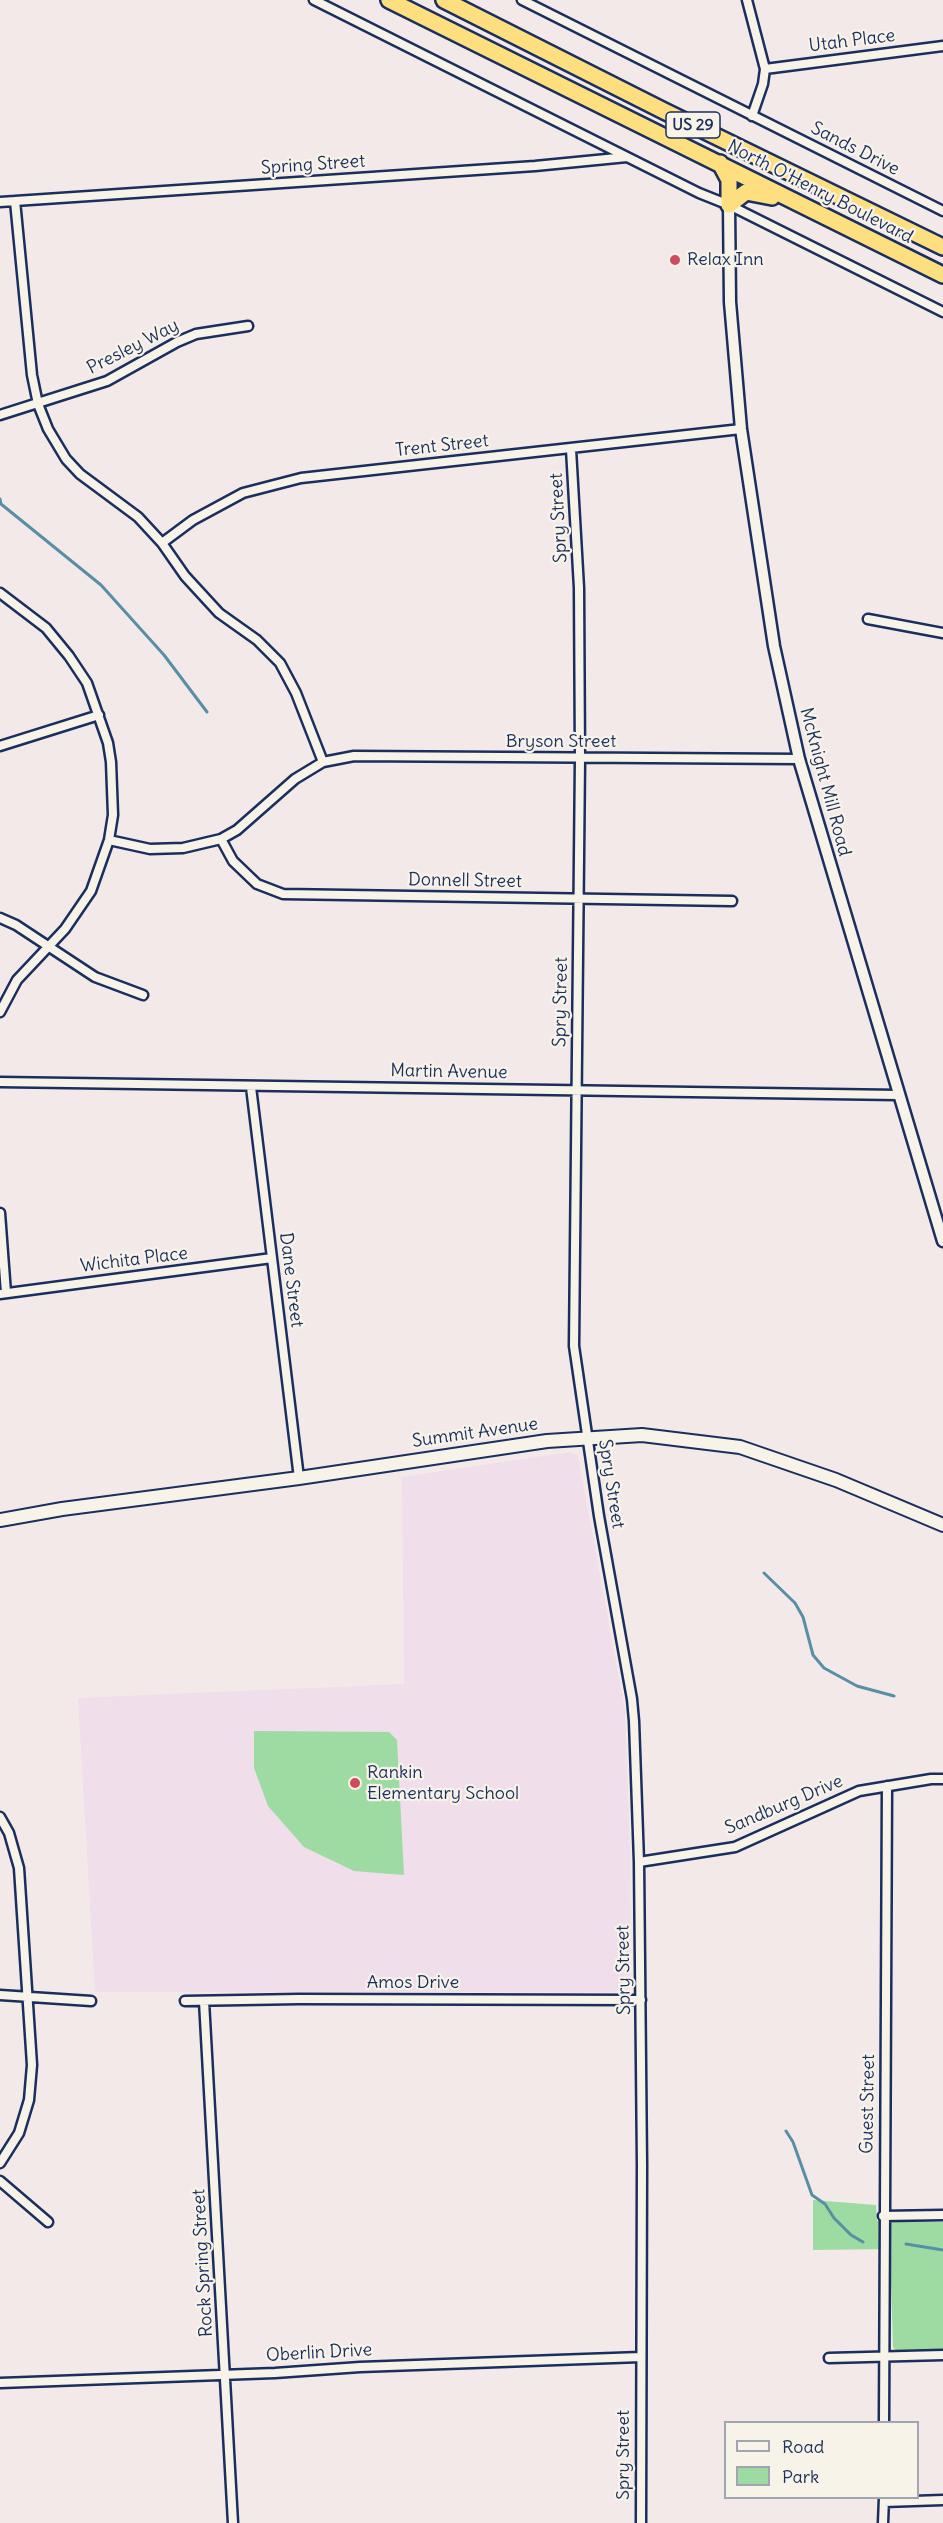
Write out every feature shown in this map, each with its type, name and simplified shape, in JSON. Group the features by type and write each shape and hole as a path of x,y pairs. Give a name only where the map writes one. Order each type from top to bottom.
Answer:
{"highway":[{"name":"North O'Henry Boulevard","path":"389,0 943,275"},
{"name":"North O'Henry Boulevard","path":"444,0 664,111 943,247"},
{"path":"720,163 729,180 729,205"},
{"path":"729,205 746,192 787,198"}],"main road":[{"name":"Summit Avenue","path":"0,1520 62,1509 586,1437 642,1435 740,1447 836,1480 943,1525"}],"street":[{"path":"314,0 699,194 729,205 943,312"},
{"name":"Sands Drive","path":"522,0 943,211"},
{"path":"747,0 765,69 763,84 752,116"},
{"name":"Utah Place","path":"765,69 943,46"},
{"name":"Spring Street","path":"0,202 372,178 628,157"},
{"path":"15,201 32,375 38,404 48,429 66,459 111,499 138,517 162,543 185,576 219,613 257,640 280,663 296,693 323,762 295,779 237,830 221,839 183,848 150,849 109,840"},
{"name":"McKnight Mill Road","path":"729,205 732,320 741,429 774,646 799,759 943,1241"},
{"name":"Presley Way","path":"0,415 107,381 196,334 248,326"},
{"name":"Trent Street","path":"162,543 219,505 243,493 301,478 741,429"},
{"name":"Spry Street","path":"571,449 579,588 580,759 574,1346 586,1437 632,1699 639,1862 641,2000 641,2523"},
{"path":"0,593 45,628 69,656 87,683 99,715 111,762 113,816 109,840 91,891 65,929 17,980 0,1012"},
{"path":"868,619 943,633"},
{"path":"0,746 99,715"},
{"name":"Bryson Street","path":"323,762 354,756 799,759"},
{"name":"Donnell Street","path":"221,839 233,861 258,884 283,894 732,901"},
{"path":"0,918 15,925 95,977 143,995"},
{"name":"Martin Avenue","path":"0,1082 898,1095"},
{"name":"Dane Street","path":"251,1087 299,1478"},
{"path":"0,1213 3,1294"},
{"name":"Wichita Place","path":"3,1294 272,1258"},
{"name":"Sandburg Drive","path":"639,1862 735,1847 859,1791 943,1779"},
{"name":"Guest Street","path":"884,2421 883,2216 887,1786"},
{"path":"0,1817 9,1833 19,1868 32,2065 29,2100 19,2133 0,2163"},
{"path":"0,1995 91,2001"},
{"name":"Amos Drive","path":"185,2001 641,2000"},
{"name":"Rock Spring Street","path":"204,2001 233,2523"},
{"path":"0,2181 48,2222"},
{"path":"883,2216 943,2215"},
{"path":"829,2358 943,2355"},
{"name":"Oberlin Drive","path":"0,2384 360,2367 641,2357"},
{"path":"884,2523 884,2500 943,2500"}],"shaded area":[{"name":"Rankin Elementary School","path":"570,1452 578,1456 625,1711 630,1855 631,1987 625,1992 95,1992 78,1698 404,1684 402,1477"}],"green space":[{"path":"254,1731 389,1732 397,1740 404,1875 354,1871 304,1847 268,1806 254,1768"},
{"path":"813,2200 876,2205 877,2221 943,2222 943,2349 896,2351 893,2347 890,2249 813,2250"}],"waterway":[{"path":"0,499 1,504 101,585 164,655 207,712"},
{"path":"764,1573 795,1603 803,1617 813,1655 824,1668 857,1686 894,1696"},
{"path":"786,2131 793,2142 812,2195 825,2204 834,2218 851,2235 863,2242"},
{"path":"906,2244 943,2250"}],"place":[{"name":"Relax Inn","path":"675,260"},
{"name":"Rankin Elementary School","path":"355,1783"}]}
